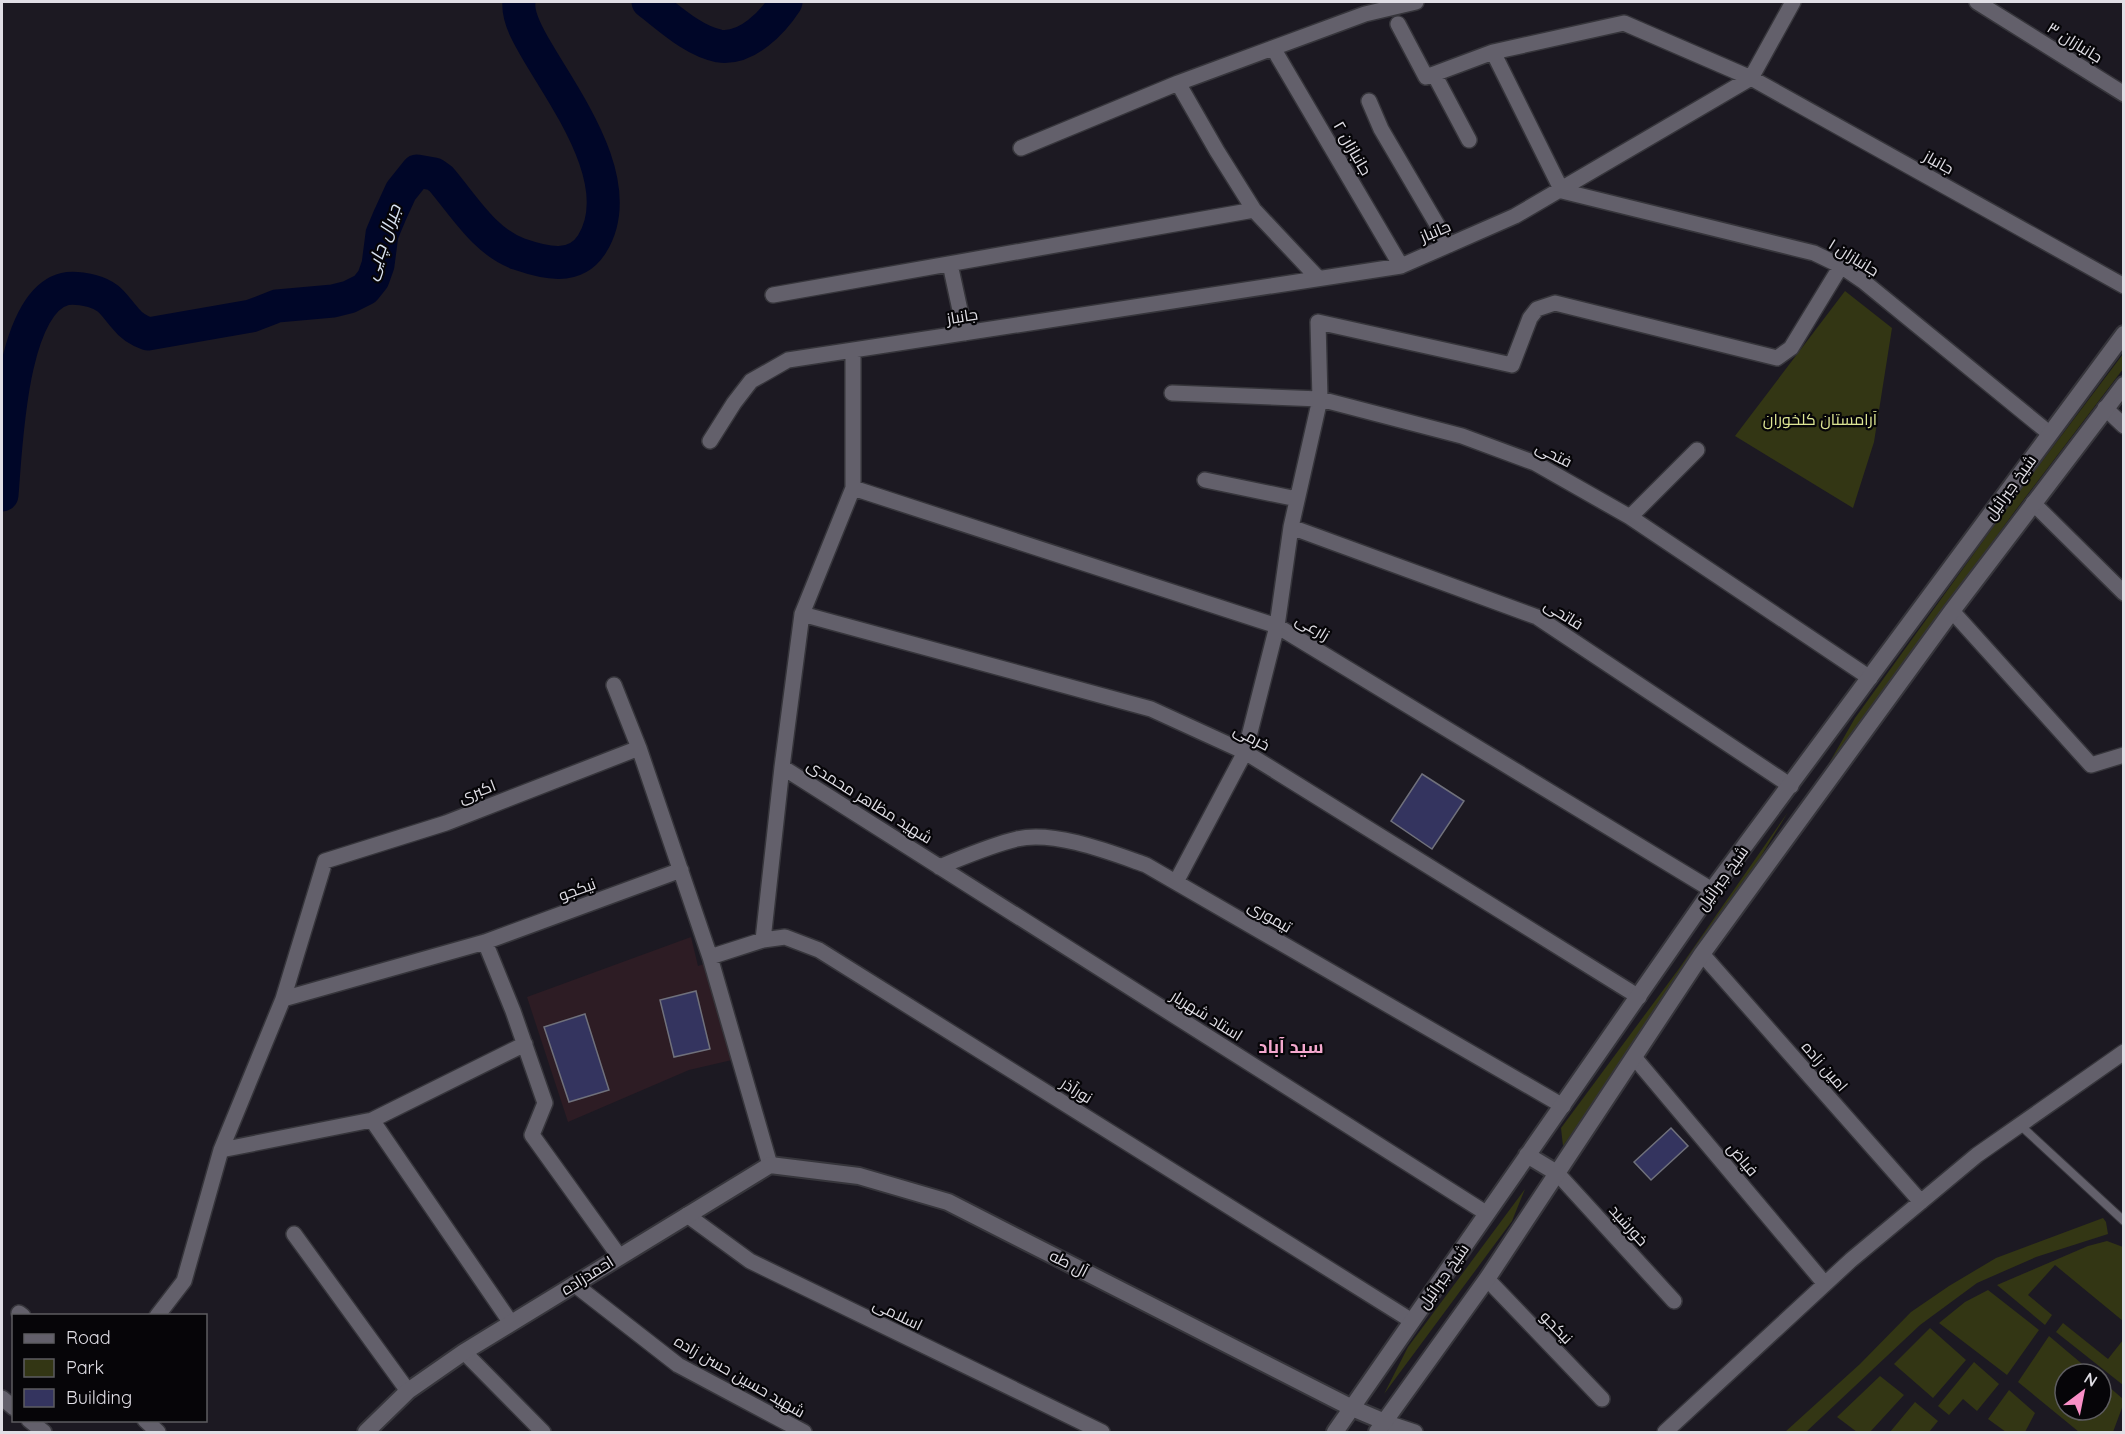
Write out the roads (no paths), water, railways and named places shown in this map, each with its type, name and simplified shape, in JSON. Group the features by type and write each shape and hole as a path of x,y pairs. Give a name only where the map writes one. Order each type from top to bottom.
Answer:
{"street":[{"path":"1021,148 1178,83 1365,14 1416,2"},
{"path":"1398,24 1426,77 1492,52 1624,23 1751,78 1793,2"},
{"name":"جانبازان ۳","path":"1977,2 2124,94"},
{"name":"جانبازان ۲","path":"1273,48 1401,266"},
{"path":"1492,52 1562,190"},
{"path":"1434,74 1469,140"},
{"name":"جانباز","path":"710,441 751,381 788,360 1401,266 1515,216 1751,78 2124,286"},
{"path":"1178,83 1254,210 1318,278"},
{"path":"1369,101 1381,129 1449,245"},
{"name":"جانبازان ۱","path":"1562,190 1814,253 1841,266 1863,281 2049,433"},
{"path":"773,295 1254,210"},
{"path":"950,264 965,333"},
{"path":"1176,882 1245,752 1277,626 1291,527 1320,399 1318,322 1512,365 1530,318 1537,309 1555,303 1777,358 1791,348 1841,266"},
{"name":"شیخ جبرائیل","path":"1335,1432 1712,890 2124,334"},
{"path":"763,940 802,614 853,488 854,351"},
{"name":"شیخ جبرائیل","path":"1381,1427 1487,1279 1702,954 1952,610 2124,385"},
{"name":"فتحی","path":"1172,393 1320,399 1462,435 1535,463 1630,517 1870,678"},
{"path":"2106,408 2124,426"},
{"path":"1630,517 1696,450"},
{"path":"1205,480 1297,499"},
{"name":"زارعی","path":"853,488 1277,626 1712,890"},
{"path":"2033,503 2124,593"},
{"name":"فاتحی","path":"1291,527 1537,617 1791,786"},
{"path":"1952,610 2091,765 2124,755"},
{"name":"خرمی","path":"802,614 1151,709 1245,752 1639,997"},
{"path":"614,685 639,748 710,957 770,1165"},
{"name":"اکبری","path":"283,999 325,861 446,823 639,748"},
{"name":"شهید مظاهر محمدی","path":"782,767 939,867"},
{"path":"1791,786 1811,802"},
{"name":"تیموری","path":"939,867 1019,838 1044,838 1090,844 1146,865 1563,1106"},
{"name":"استاد شهریار","path":"939,867 1486,1213"},
{"name":"نیکجو","path":"283,999 485,942 681,870"},
{"name":"نورآذر","path":"710,957 763,940 784,938 819,950 1412,1321"},
{"path":"485,942 513,1011 545,1103 532,1135 619,1256"},
{"name":"امین زاده","path":"1702,954 1921,1202"},
{"path":"159,1314 184,1281 220,1149 283,999"},
{"path":"220,1149 372,1120 525,1044"},
{"path":"1665,1432 1851,1260 1977,1155 2124,1052"},
{"name":"فیاض","path":"1634,1057 1826,1284"},
{"path":"372,1120 511,1323"},
{"path":"1527,1155 1557,1173"},
{"name":"احمدزاده","path":"366,1432 408,1391 464,1352 770,1165"},
{"name":"آل طه","path":"770,1165 860,1176 948,1202 1352,1408 1381,1427"},
{"name":"خورشید","path":"1557,1173 1674,1300"},
{"name":"اسلامی","path":"687,1215 750,1262 1102,1432"},
{"path":"294,1234 408,1391"},
{"name":"نیکجو","path":"1487,1279 1602,1399"},
{"name":"شهید حسین حسن زاده","path":"574,1284 678,1365 804,1432"},
{"path":"464,1352 543,1432"},
{"path":"32,1422 44,1432"},
{"path":"1381,1427 1415,1432"}],"lane":[{"path":"2020,1125 2124,1221"}],"waterway":[{"name":"جیرال چایی","path":"2,495 9,413 22,348 33,320 47,300 65,289 82,289 104,296 131,324 148,334 251,316 277,306 333,301 349,297 365,289 373,279 378,265 382,234 401,191 417,171 434,174 441,179 485,232 519,254 559,263 585,253 592,244 601,221 603,197 599,172 579,122 525,30 519,2"},
{"name":"جیرال چایی","path":"648,2 682,28 700,39 719,46 739,44 749,39 766,26 786,2"}],"district":[{"name":"سید آباد","path":"1291,1046"}],"park label":[{"name":"آرامستان کلخوران","path":"1820,419"}]}
